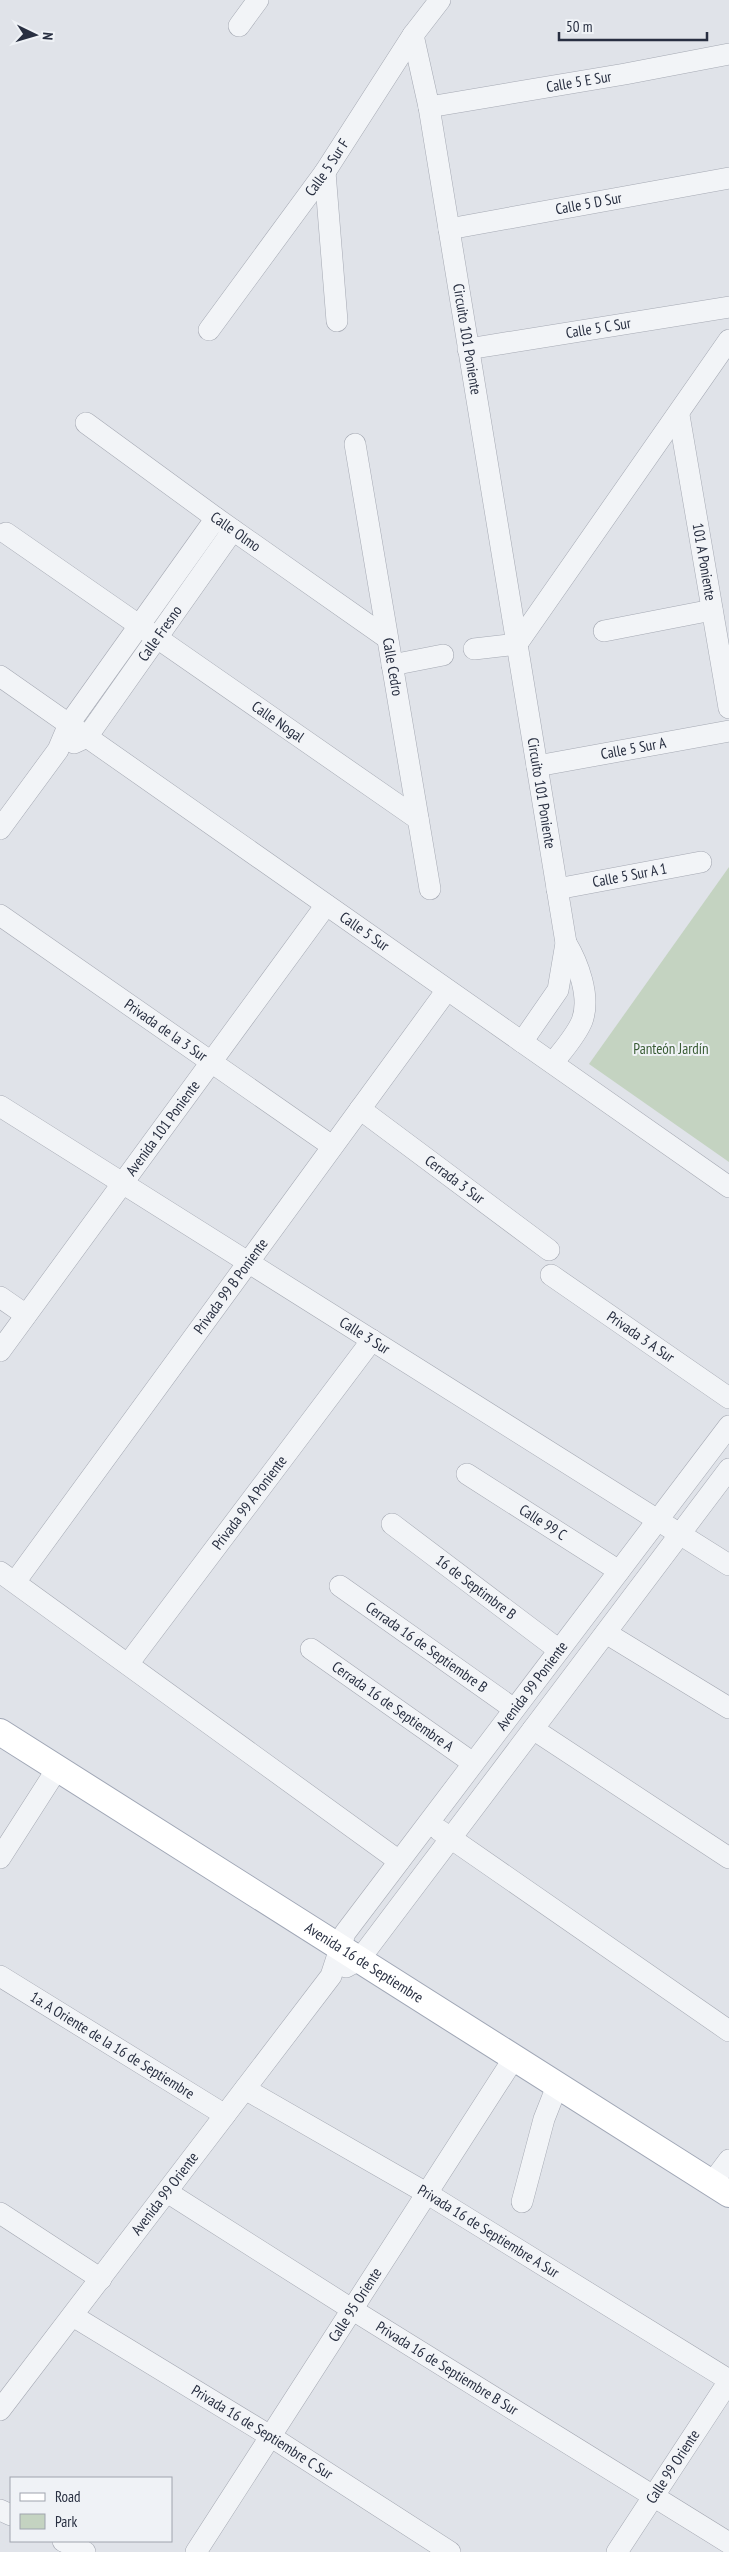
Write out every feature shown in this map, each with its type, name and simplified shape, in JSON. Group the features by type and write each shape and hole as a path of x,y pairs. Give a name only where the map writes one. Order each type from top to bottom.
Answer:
{"main road":[{"name":"Avenida 16 de Septiembre","path":"0,1732 720,2189"}],"street":[{"path":"239,26 258,0"},
{"name":"Calle 5 Sur F","path":"209,330 325,172 413,35 440,0"},
{"name":"Circuito 101 Poniente","path":"413,35 429,107 566,943 558,990 522,1042"},
{"name":"Calle 5 E Sur","path":"429,107 625,74 729,54"},
{"path":"325,172 337,321"},
{"name":"Calle 5 D Sur","path":"449,229 729,178"},
{"name":"Calle 5 C Sur","path":"468,349 729,307"},
{"path":"474,649 517,644 679,415 729,340"},
{"name":"101 A Poniente","path":"679,415 729,708"},
{"name":"Calle Olmo","path":"86,423 224,524 388,638"},
{"name":"Calle Cedro","path":"355,444 430,889"},
{"name":"Calle Fresno","path":"58,750 68,724 139,625 224,524"},
{"name":"Calle Fresno","path":"87,737 156,637 224,524"},
{"name":"Calle Nogal","path":"6,533 418,819"},
{"path":"604,631 712,610"},
{"path":"392,665 443,655"},
{"name":"Calle 5 Sur","path":"0,676 729,1187"},
{"name":"Calle 5 Sur A","path":"537,766 729,732"},
{"path":"0,829 58,750 87,737"},
{"name":"Calle 5 Sur A 1","path":"557,889 701,862"},
{"name":"Avenida 101 Poniente","path":"0,1352 326,905"},
{"name":"Privada de la 3 Sur","path":"0,915 332,1146"},
{"name":"Circuito 101 Poniente","path":"553,1064 582,1022 585,1006 578,962 566,943"},
{"name":"Privada 99 B Poniente","path":"7,1577 248,1262 447,990"},
{"name":"Calle 3 Sur","path":"0,1106 729,1565"},
{"name":"Cerrada 3 Sur","path":"360,1109 549,1250"},
{"name":"Privada 3 A Sur","path":"552,1275 729,1398"},
{"path":"0,1297 26,1316"},
{"name":"Privada 99 A Poniente","path":"128,1664 372,1340"},
{"name":"Avenida 99 Poniente","path":"349,1954 345,1933 729,1426"},
{"name":"Avenida 99 Poniente","path":"349,1954 450,1838 729,1469"},
{"name":"Calle 99 C","path":"466,1474 619,1571"},
{"name":"16 de Septimbre B","path":"392,1524 559,1650"},
{"path":"7,1577 399,1861"},
{"name":"Cerrada 16 de Septiembre B","path":"340,1586 514,1710"},
{"path":"606,1633 729,1708"},
{"name":"Cerrada 16 de Septiembre A","path":"312,1649 473,1764"},
{"path":"533,1730 729,1858"},
{"path":"0,1858 57,1769"},
{"path":"428,1823 729,2031"},
{"name":"Avenida 99 Oriente","path":"2,2402 73,2316 349,1954"},
{"name":"1a. A Oriente de la 16 de Septiembre","path":"0,1976 225,2115"},
{"name":"Calle 95 Oriente","path":"196,2552 514,2058"},
{"path":"522,2202 544,2120 557,2086"},
{"name":"Privada 16 de Septiembre A Sur","path":"245,2089 428,2194 729,2380"},
{"path":"720,2189 729,2160"},
{"name":"Privada 16 de Septiembre B Sur","path":"167,2192 352,2310 729,2543"},
{"path":"0,2213 101,2279"},
{"name":"Privada 16 de Septiembre C Sur","path":"73,2316 270,2436 450,2552"},
{"name":"Calle 99 Oriente","path":"617,2552 729,2380"},
{"path":"65,2542 85,2552"}],"green space":[{"name":"Panteón Jardín","path":"729,867 729,1162 589,1064"}]}
